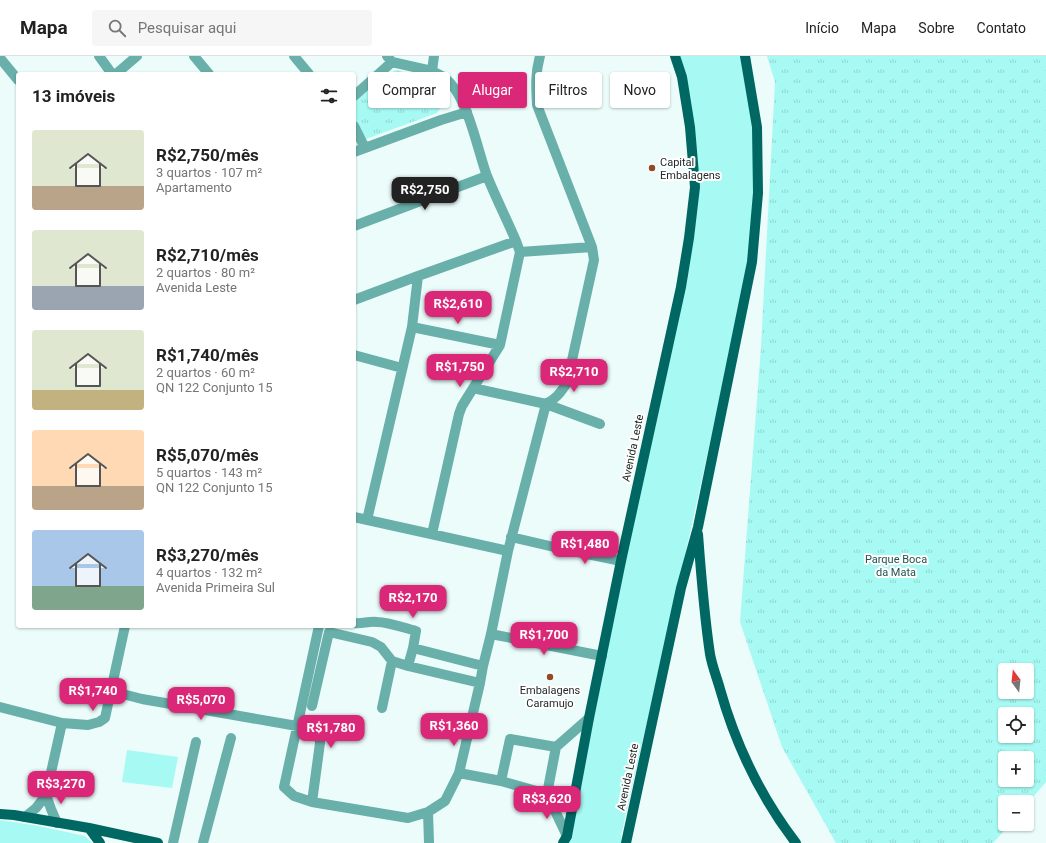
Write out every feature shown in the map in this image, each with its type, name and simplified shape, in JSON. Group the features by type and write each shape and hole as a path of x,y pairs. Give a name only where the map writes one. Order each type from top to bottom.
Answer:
{"main road":[{"name":"Avenida Leste","path":"565,840 621,561 681,288 689,238 695,187 690,127 682,77 675,56"},
{"name":"Avenida Leste","path":"626,843 681,588 698,527 752,262 758,193 757,127 745,56"},
{"path":"698,527 702,592 710,656 726,711 754,779 781,824 796,843"},
{"path":"0,814 89,828 158,843"},
{"path":"89,828 100,843"}],"street":[{"path":"99,56 111,72"},
{"path":"194,56 208,72"},
{"path":"294,56 307,72"},
{"path":"432,70 434,56"},
{"path":"319,628 284,787 294,796 312,802 408,818 428,812 445,801 459,773 491,634 511,537 546,404 559,394 567,383 594,260 592,247 537,105 535,82 540,56"},
{"path":"118,72 135,57"},
{"path":"0,58 16,78"},
{"path":"356,94 389,59 432,70 445,78 453,86 467,112 488,176 520,252 500,346 462,406 459,414 432,534"},
{"path":"356,151 467,112"},
{"path":"356,130 365,148"},
{"path":"356,225 488,176"},
{"path":"356,299 516,241"},
{"path":"520,252 592,247"},
{"path":"367,520 412,327 418,276"},
{"path":"412,327 500,346"},
{"path":"356,356 402,368"},
{"path":"473,388 546,404 600,424"},
{"path":"356,517 508,551"},
{"path":"511,537 621,561"},
{"path":"356,624 379,622 416,631 408,666"},
{"path":"0,707 62,723 88,725 99,722 105,718 125,628"},
{"path":"312,706 329,632 372,642 381,647 392,661 480,683"},
{"path":"491,634 602,656"},
{"path":"413,648 483,666"},
{"path":"382,708 392,661"},
{"path":"111,691 149,700 318,731 320,743 312,802"},
{"path":"565,840 547,794 556,747 589,718"},
{"path":"25,817 36,808 46,795 62,723"},
{"path":"203,843 231,738"},
{"path":"501,781 510,739 556,747"},
{"path":"173,843 196,742"},
{"path":"459,773 501,781 547,794"},
{"path":"46,795 58,823"},
{"path":"428,812 429,843"}],"green space":[{"path":"675,56 748,56 759,127 750,261 621,836 622,843 560,843 682,287 696,188 695,126"},
{"name":"Parque Boca da Mata","path":"767,56 1046,56 1046,782 1034,796 998,795 998,831 1004,831 993,843 836,843 782,747 740,622 761,347 775,82"},
{"path":"396,70 403,72 392,72"},
{"path":"368,85 368,108 441,108 437,113 366,139 356,122 356,97 363,88"},
{"path":"127,750 178,757 172,788 122,782"},
{"path":"0,820 39,826 85,836 92,843 0,843"}],"place":[{"name":"Capital Embalagens","path":"652,168"},
{"name":"Embalagens Caramujo","path":"550,677"}]}
